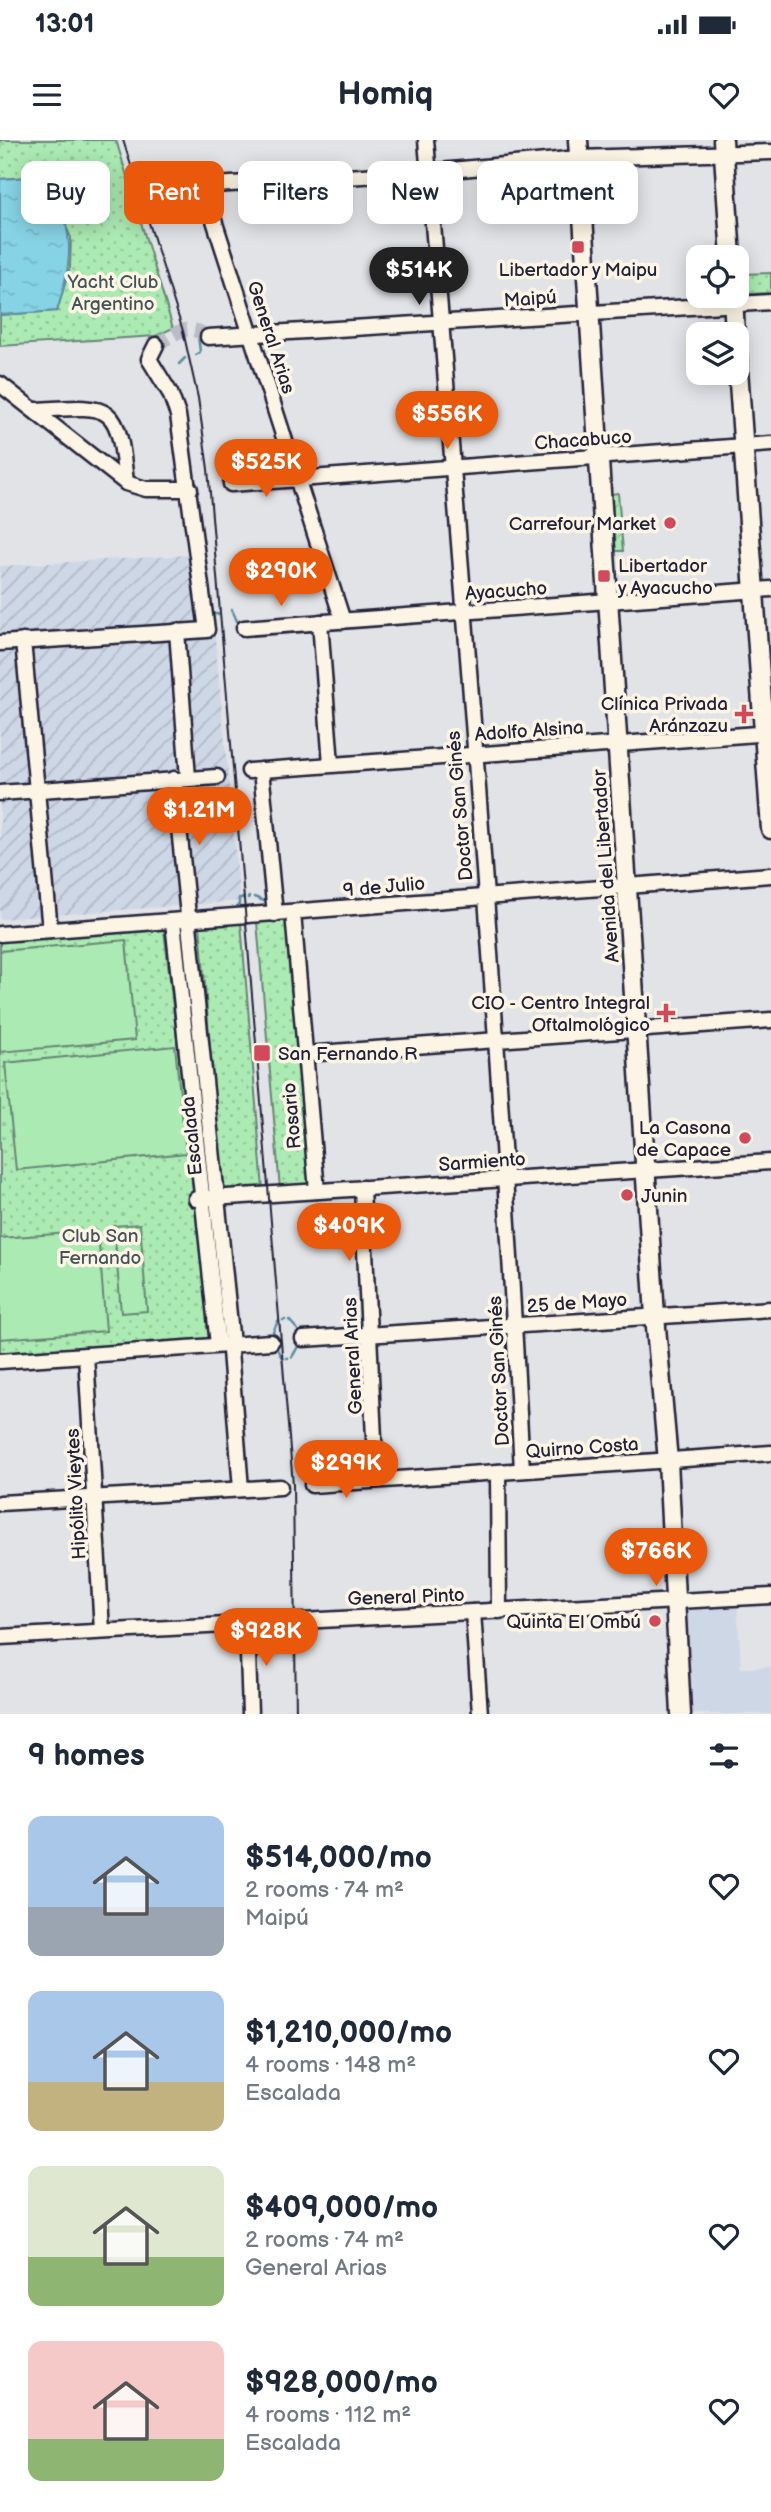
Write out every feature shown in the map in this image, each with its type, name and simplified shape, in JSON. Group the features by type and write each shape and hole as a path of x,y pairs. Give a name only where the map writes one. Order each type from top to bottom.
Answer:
{"main road":[{"path":"724,147 729,245"},
{"name":"Avenida del Libertador","path":"579,149 655,1316 668,1461 681,1714"},
{"path":"739,385 743,446 762,590 771,829"}],"street":[{"name":"Doctor San Ginés","path":"426,140 428,161"},
{"path":"463,167 579,149 724,147 771,152"},
{"path":"224,185 367,176"},
{"name":"General Arias","path":"215,224 343,621"},
{"name":"Doctor San Ginés","path":"433,224 455,468 463,612 498,1038 522,1470"},
{"name":"Maipú","path":"749,301 771,302"},
{"name":"Maipú","path":"208,337 589,314 686,305"},
{"path":"0,643 207,630 178,415 170,393 149,359 156,345"},
{"path":"0,384 36,410 103,468 126,483 146,489 190,489"},
{"path":"36,410 94,408 107,413 120,431 126,483"},
{"name":"Chacabuco","path":"231,484 771,444"},
{"name":"Ayacucho","path":"244,628 762,590"},
{"path":"320,622 331,764"},
{"name":"Escalada","path":"177,631 181,778 205,1198"},
{"path":"23,642 50,930"},
{"name":"Adolfo Alsina","path":"275,914 255,771 768,733"},
{"path":"0,793 217,777"},
{"name":"9 de Julio","path":"0,934 771,876"},
{"name":"Rosario","path":"293,913 317,1191"},
{"name":"Escalada","path":"173,922 205,1198 225,1345 230,1351 241,1489"},
{"path":"305,1054 771,1020"},
{"name":"Sarmiento","path":"205,1198 771,1162"},
{"name":"General Arias","path":"362,1188 372,1335 376,1480"},
{"name":"25 de Mayo","path":"303,1339 771,1309"},
{"path":"0,1361 271,1342"},
{"name":"Hipólito Vieytes","path":"86,1355 102,1631"},
{"name":"Quirno Costa","path":"312,1485 771,1453"},
{"name":"Doctor San Ginés","path":"498,1472 499,1611"},
{"path":"0,1503 280,1487"},
{"name":"General Pinto","path":"0,1637 771,1596"},
{"path":"473,1612 480,1714"},
{"path":"247,1623 250,1714"}],"shaded area":[{"path":"207,554 240,901 0,919 0,566"},
{"path":"737,1601 741,1668 771,1667 771,1714 687,1714 682,1604"}],"green space":[{"name":"Yacht Club Argentino","path":"0,140 116,140 124,166 124,224 141,224 173,328 156,336 0,346 0,315 57,311 70,267 71,238 65,224 110,224 110,161 21,161 21,178 0,179"},
{"path":"771,273 771,293 749,294 749,274"},
{"path":"618,493 623,551 616,551 611,494"},
{"path":"289,920 312,1186 280,1189 257,922"},
{"path":"241,923 263,1189 222,1192 200,926"},
{"name":"Club San Fernando","path":"164,930 213,1340 0,1354 0,941"},
{"path":"126,940 135,1040 0,1052 0,951"},
{"path":"175,1046 186,1153 16,1170 5,1063"},
{"path":"140,1224 147,1311 121,1313 114,1226"},
{"path":"98,1231 106,1331 0,1339 0,1238"}],"water":[{"path":"21,178 21,224 66,224 69,258 57,311 0,315 0,179"}],"waterway":[{"path":"196,355 200,352 198,335"},
{"path":"179,364 185,358"},
{"path":"232,610 237,621"},
{"path":"254,897 264,901"},
{"path":"239,907 239,898 242,898"},
{"path":"289,1320 298,1330"},
{"path":"273,1332 278,1321"},
{"path":"292,1357 299,1345"},
{"path":"277,1349 282,1358"}],"tunnel":[{"path":"156,345 176,333 188,330 208,337"}],"tram line":[{"path":"123,140 183,331 198,398 208,469 293,1485 296,1714"}],"place":[{"name":"Libertador y Maipu","path":"578,247"},
{"name":"Carrefour Market","path":"670,523"},
{"name":"Libertador y Ayacucho","path":"604,576"},
{"name":"Clínica Privada Aránzazu","path":"744,714"},
{"name":"CIO - Centro Integral Oftalmológico","path":"666,1013"},
{"name":"San Fernando R","path":"262,1053"},
{"name":"La Casona de Capace","path":"745,1138"},
{"name":"Junin","path":"627,1195"},
{"name":"Quinta El Ombú","path":"655,1621"}]}
